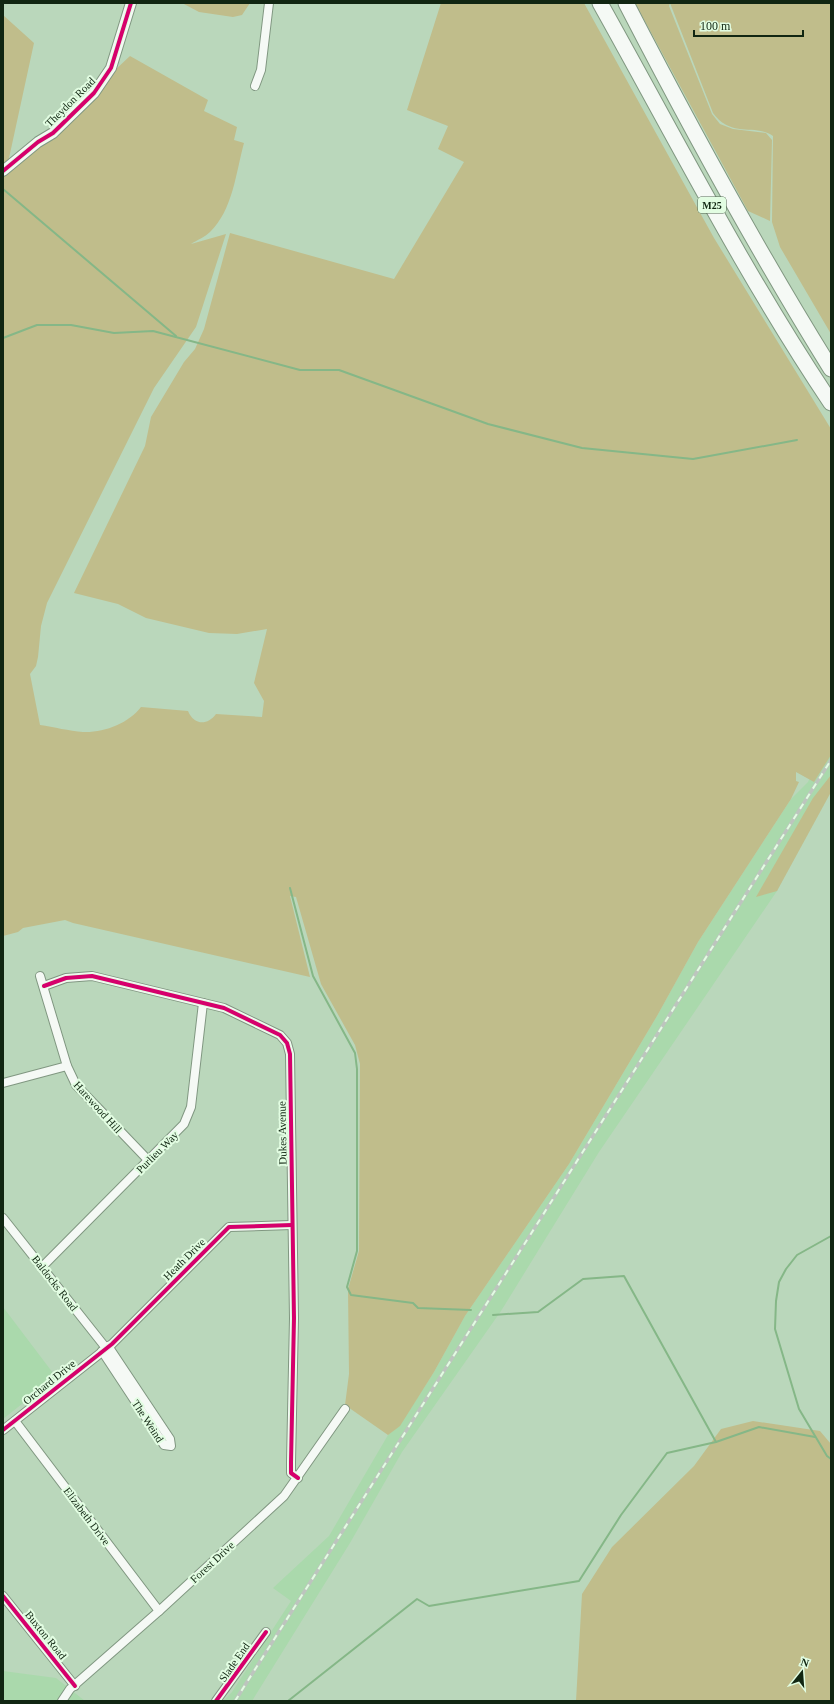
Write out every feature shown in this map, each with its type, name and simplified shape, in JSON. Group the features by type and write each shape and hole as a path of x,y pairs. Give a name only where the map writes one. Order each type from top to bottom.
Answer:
{"highway":[{"name":"M25","path":"600,3 710,202 786,332 831,403"},
{"name":"M25","path":"626,3 721,183 778,284 831,369"}],"street":[{"name":"Theydon Road","path":"3,172 38,142 53,133 97,89 111,68 131,3"},
{"path":"256,86 261,70 269,3"},
{"name":"Harewood Hill","path":"40,976 67,1066 76,1085 148,1160"},
{"name":"Dukes Avenue","path":"44,986 66,978 92,976 224,1008 280,1035 287,1043 290,1054 294,1318 291,1473 298,1478"},
{"name":"Purlieu Way","path":"42,1267 184,1124 191,1107 203,1003"},
{"path":"3,1083 67,1066"},
{"name":"Baldocks Road","path":"3,1218 105,1348"},
{"name":"Heath Drive","path":"105,1348 229,1227 233,1225 292,1225"},
{"name":"The Weind","path":"105,1348 172,1442 171,1446 164,1445 105,1348"},
{"name":"Orchard Drive","path":"3,1430 105,1348"},
{"name":"Forest Drive","path":"62,1701 66,1693 159,1611 284,1496 345,1409"},
{"name":"Elizabeth Drive","path":"15,1421 159,1611"},
{"name":"Buxton Road","path":"3,1596 75,1686"},
{"name":"Slade End","path":"216,1701 266,1632"}],"shaded area":[{"path":"182,3 250,3 242,15 233,17 199,12"},
{"path":"441,3 584,3 714,238 831,429 831,755 814,782 796,772 796,781 799,782 791,799 698,942 657,1016 569,1164 465,1316 434,1372 400,1426 388,1435 345,1405 349,1374 348,1289 359,1251 360,1064 355,1045 321,984 296,897 290,896 310,977 65,920 23,928 18,932 3,936 3,15 34,43 6,172 130,56 208,100 204,111 237,127 234,140 244,143 233,190 224,213 210,232 191,244 226,234 196,327 154,388 47,603 41,626 36,666 30,674 40,725 91,732 107,729 123,722 136,713 141,707 188,711 194,719 201,722 209,721 216,714 262,717 264,701 254,683 267,629 237,634 209,633 146,618 118,604 74,593 145,446 151,417 184,362 195,349 204,329 230,233 394,279 464,162 438,149 448,126 407,110"},
{"path":"635,3 670,3 669,6 712,114 720,124 733,129 766,133 772,140 770,221 748,211"},
{"path":"670,3 831,3 831,334 780,247 772,222 773,136 766,132 728,126 720,121 713,113"},
{"path":"831,731 831,782 826,788 777,891 599,1152 501,1311 402,1452 350,1543 252,1701 223,1701 232,1692 291,1601 273,1588 329,1536 388,1435 400,1425 434,1372 465,1316 569,1164 657,1016 698,942 791,799 808,782"},
{"path":"831,775 831,792 777,891 756,897 813,798"},
{"path":"3,1307 56,1377 3,1419"},
{"path":"753,1421 820,1431 831,1444 831,1701 576,1701 582,1594 612,1547 694,1466 721,1429"},
{"path":"3,1671 56,1678 85,1701 3,1701"}],"waterway":[{"path":"3,189 176,336"},
{"path":"3,338 37,325 71,325 114,333 153,331 300,370 339,370 488,424 582,448 693,459 797,440"},
{"path":"290,888 313,976 355,1053 357,1069 357,1251 347,1287 351,1295 413,1303 418,1308 471,1310"},
{"path":"831,1236 797,1255 786,1269 779,1282 776,1301 775,1329 799,1409 827,1456 831,1459"},
{"path":"493,1315 538,1312 583,1279 624,1276 716,1442"},
{"path":"288,1701 417,1599 429,1606 579,1581 621,1515 667,1453 716,1442 759,1427 815,1437"}],"railway":[{"path":"235,1701 831,760"}],"cycle path":[{"path":"3,171 38,142 53,133 94,93 111,68 131,3"},
{"path":"44,986 66,978 92,976 224,1008 280,1035 287,1043 290,1054 294,1318 291,1473 298,1478"},
{"path":"3,1430 112,1344 229,1227 292,1225"},
{"path":"3,1596 75,1686"},
{"path":"216,1701 266,1632"}]}
